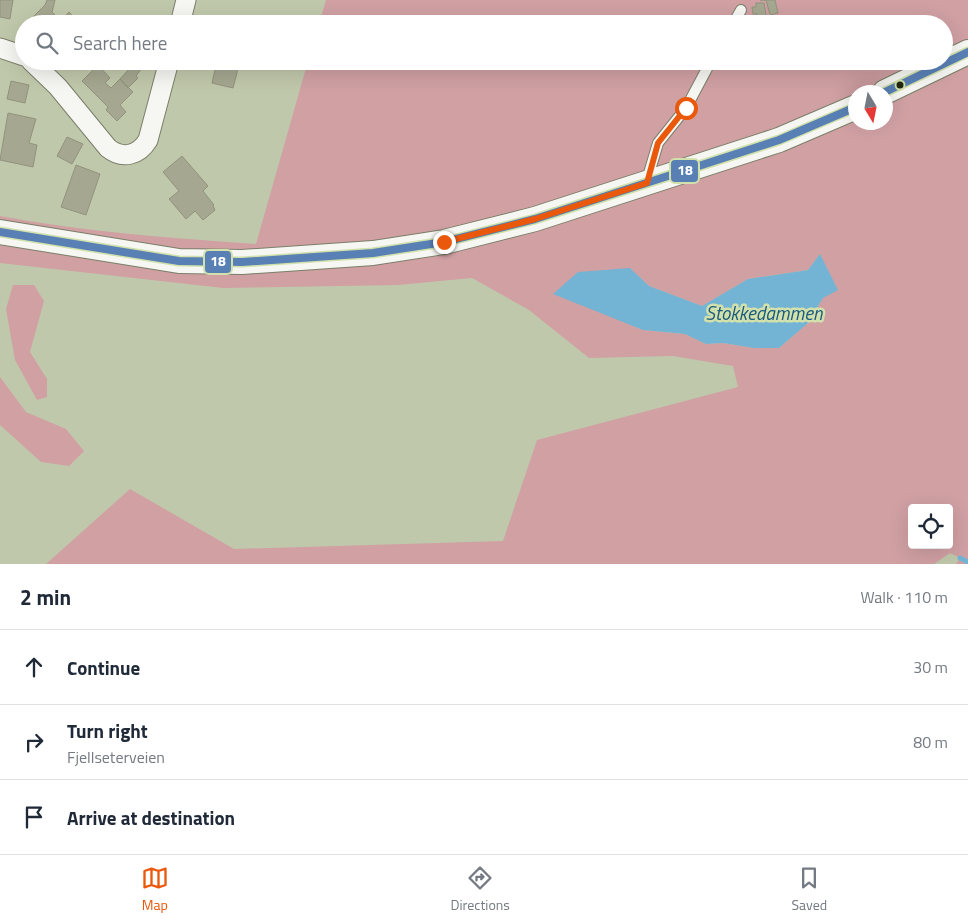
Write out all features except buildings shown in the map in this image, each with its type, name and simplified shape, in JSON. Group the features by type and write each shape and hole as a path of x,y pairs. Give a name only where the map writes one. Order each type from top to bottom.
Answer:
{"street":[{"path":"182,15 186,0"},
{"path":"0,48 15,53"},
{"path":"953,59 968,52"},
{"path":"40,70 58,87 108,148 118,155 130,154 141,150 148,140 167,70"},
{"path":"893,88 931,70"},
{"path":"0,232 179,261 242,262 373,253 444,242 517,224 779,140 848,110"}],"lane":[{"path":"739,15 742,10"},
{"path":"647,183 658,143 686,108 706,70"}],"shaded area":[{"path":"326,0 968,0 968,564 956,564 960,558 950,553 934,564 46,564 130,489 234,549 503,541 537,440 738,387 733,366 673,356 589,358 529,310 472,278 398,285 223,288 0,263 0,216 32,222 160,237 256,244 305,70 953,70 953,15 322,15","holes":["820,254 826,269 823,298 808,323 779,348 754,348 723,343 706,344 685,334 643,330 603,313 630,268 649,286 702,306 748,279 808,270"]},
{"path":"13,285 34,285 44,301 30,352 47,379 47,397 37,400 15,360 6,309"},
{"path":"0,377 26,412 66,429 84,451 69,466 41,462 0,425"}],"water":[{"name":"Stokkedammen","path":"820,254 838,290 823,298 808,323 779,348 754,348 723,343 706,344 685,334 643,330 553,294 578,272 630,268 649,286 702,306 748,279 808,270"}],"waterway":[{"path":"960,558 968,562"}],"transit line":[{"name":"18","path":"953,59 968,52"},
{"name":"18","path":"893,88 931,70"},
{"name":"18","path":"0,232 179,261 242,262 373,253 444,242 535,219 779,140 848,110"}],"route":[{"path":"444,242 535,219 647,183 658,143 686,108"}]}
